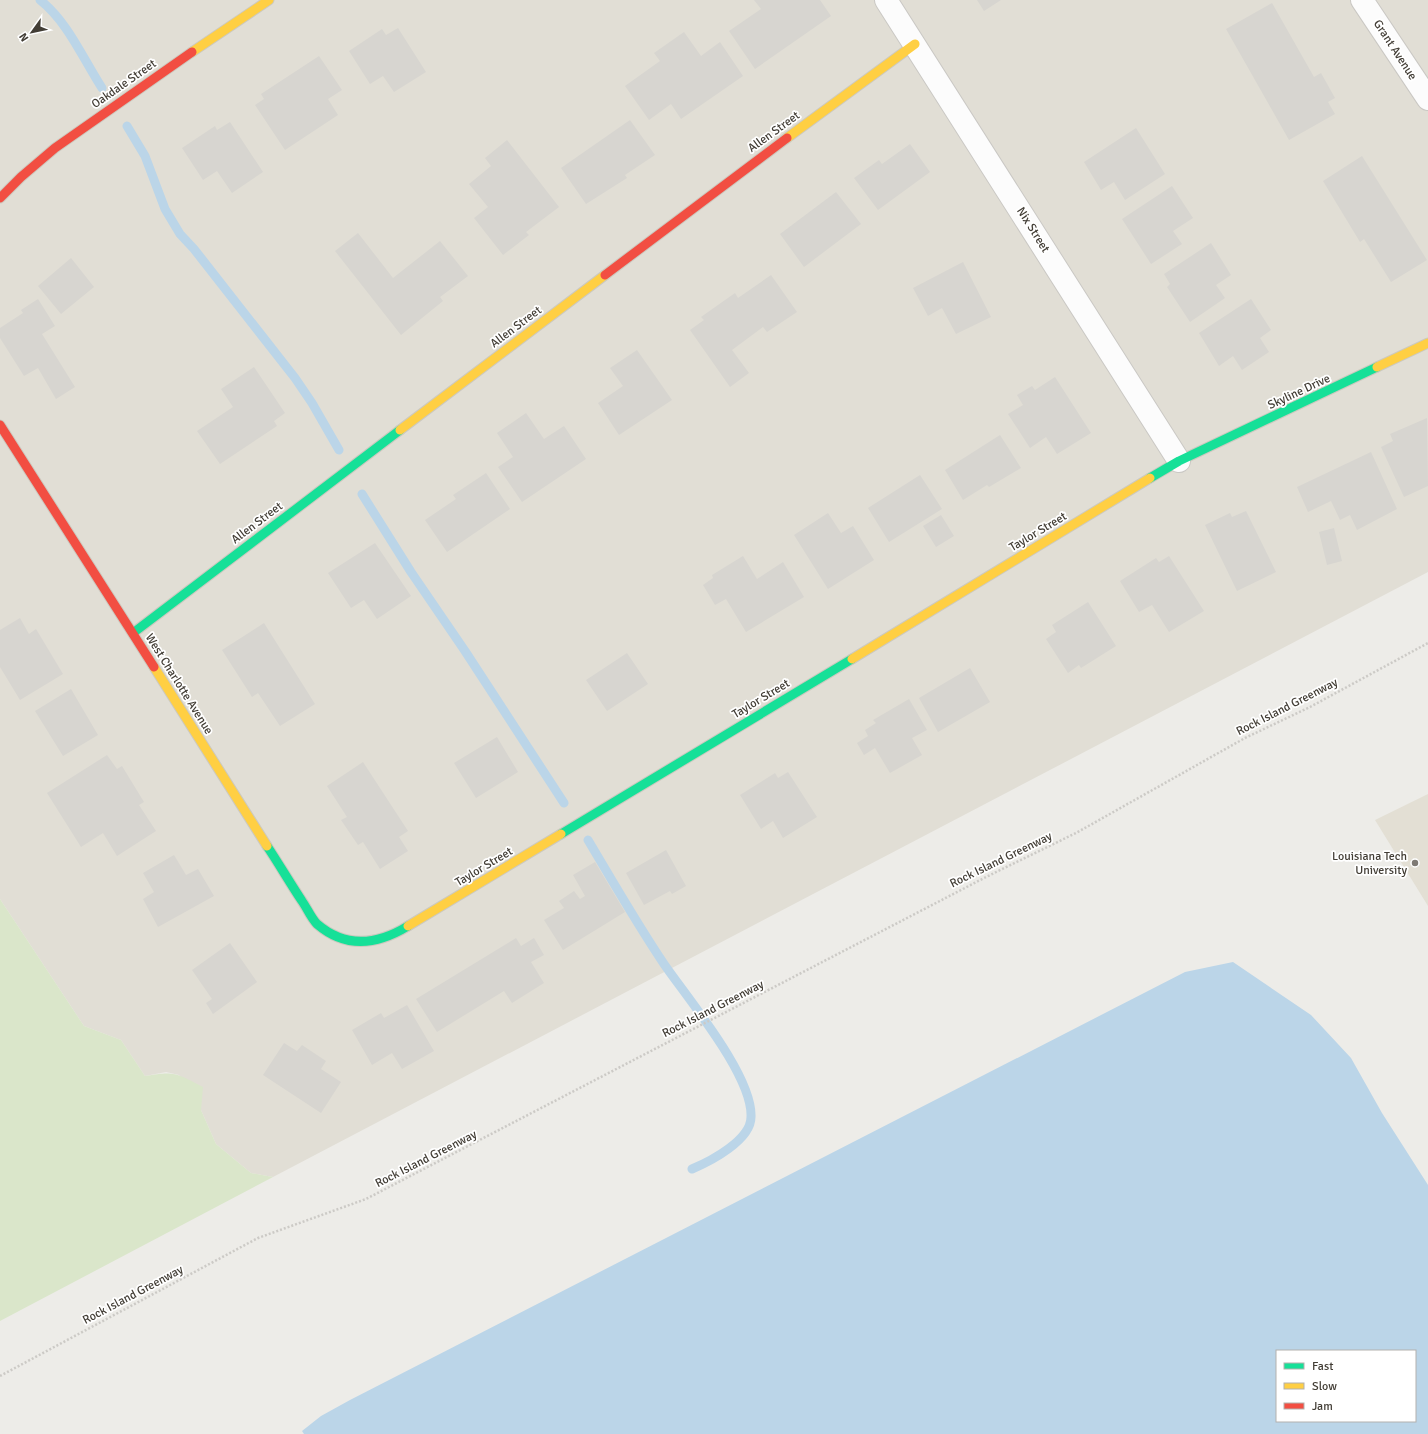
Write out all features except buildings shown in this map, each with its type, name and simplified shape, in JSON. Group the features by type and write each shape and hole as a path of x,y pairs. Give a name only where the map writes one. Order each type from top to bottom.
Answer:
{"street":[{"name":"Oakdale Street","path":"0,198 15,180 59,145 135,90 269,0"},
{"name":"Nix Street","path":"886,0 1179,460"},
{"name":"Grant Avenue","path":"1362,0 1428,99"},
{"name":"Allen Street","path":"133,633 732,179 915,44"},
{"name":"Skyline Drive","path":"1179,460 1428,343"},
{"name":"West Charlotte Avenue","path":"0,425 316,923 330,934 350,942"},
{"name":"Taylor Street","path":"350,942 369,943 392,936 1179,460"}],"path":[{"name":"Rock Island Greenway","path":"0,1376 258,1238 366,1199 979,881 1076,833 1244,738 1310,707 1428,643"}],"shaded area":[{"path":"0,0 1428,0 1428,572 273,1177 251,1173 216,1144 201,1110 179,1075 166,1072 145,1076 121,1040 84,1026 0,899"},
{"name":"Louisiana Tech University","path":"1428,794 1428,906 1375,820"}],"green space":[{"path":"0,899 84,1026 121,1040 145,1076 175,1074 203,1087 201,1110 216,1144 251,1173 273,1177 0,1321"}],"water":[{"path":"1233,962 1311,1015 1351,1058 1382,1113 1428,1185 1428,1434 304,1434 302,1431 321,1416 1185,972"}],"waterway":[{"path":"40,0 50,9 67,30 102,88"},
{"path":"127,126 145,156 165,209 180,234 194,249 295,378 312,403 339,450"},
{"path":"362,494 411,572 465,651 564,803"},
{"path":"588,840 654,949 703,1017 731,1060 742,1081 749,1100 751,1117 749,1126 744,1134 729,1149 692,1169"}],"traffic: fast":[{"path":"1150,478 1179,461 1377,367"},
{"path":"133,633 400,430"},
{"path":"561,834 852,659"},
{"path":"267,846 313,919 328,932 339,938 362,942 385,937 408,926"}],"traffic: slow":[{"path":"192,52 269,0"},
{"path":"787,138 915,44"},
{"path":"400,430 605,275"},
{"path":"1377,367 1428,343"},
{"path":"852,659 1150,478"},
{"path":"154,667 267,846"},
{"path":"408,926 561,834"}],"traffic: jam":[{"path":"0,198 21,177 55,148 192,52"},
{"path":"605,275 787,138"},
{"path":"0,425 154,667"}],"place":[{"name":"Louisiana Tech University","path":"1415,863"}]}
